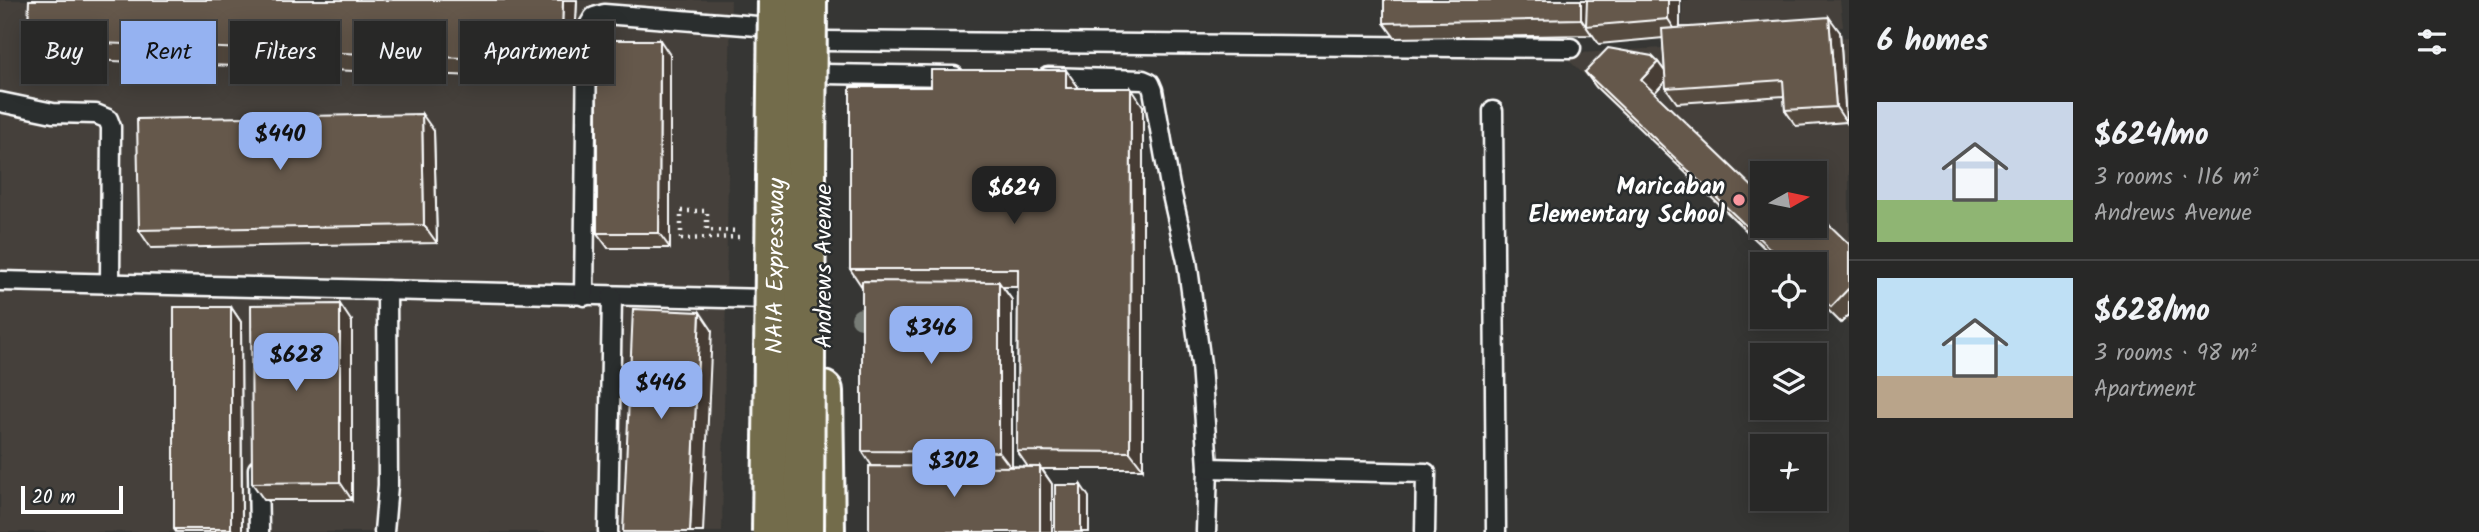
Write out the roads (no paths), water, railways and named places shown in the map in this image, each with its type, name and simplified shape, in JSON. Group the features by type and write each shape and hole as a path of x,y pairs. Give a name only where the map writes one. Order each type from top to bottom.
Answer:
{"main road":[{"name":"NAIA Expressway","path":"804,532 807,0"},
{"name":"Andrews Avenue","path":"823,0 825,532"},
{"name":"NAIA Expressway","path":"772,532 773,9"},
{"path":"766,532 773,9"}],"lane":[{"path":"584,296 587,42 588,27 594,17 773,9"},
{"path":"823,58 1571,48"},
{"path":"823,58 968,76"},
{"path":"1036,77 1143,79 1150,83 1153,90 1187,261 1201,364 1208,468 1206,532"},
{"path":"0,102 53,113 96,114 108,119 111,127 110,283"},
{"path":"1493,111 1496,532"},
{"path":"0,281 110,283 255,293 387,290 768,299"},
{"path":"384,532 388,485 387,290"},
{"path":"608,532 612,296"},
{"path":"258,457 259,532"},
{"path":"1208,468 1426,473 1425,532"}],"place":[{"name":"Maricaban Elementary School","path":"1739,200"}]}
